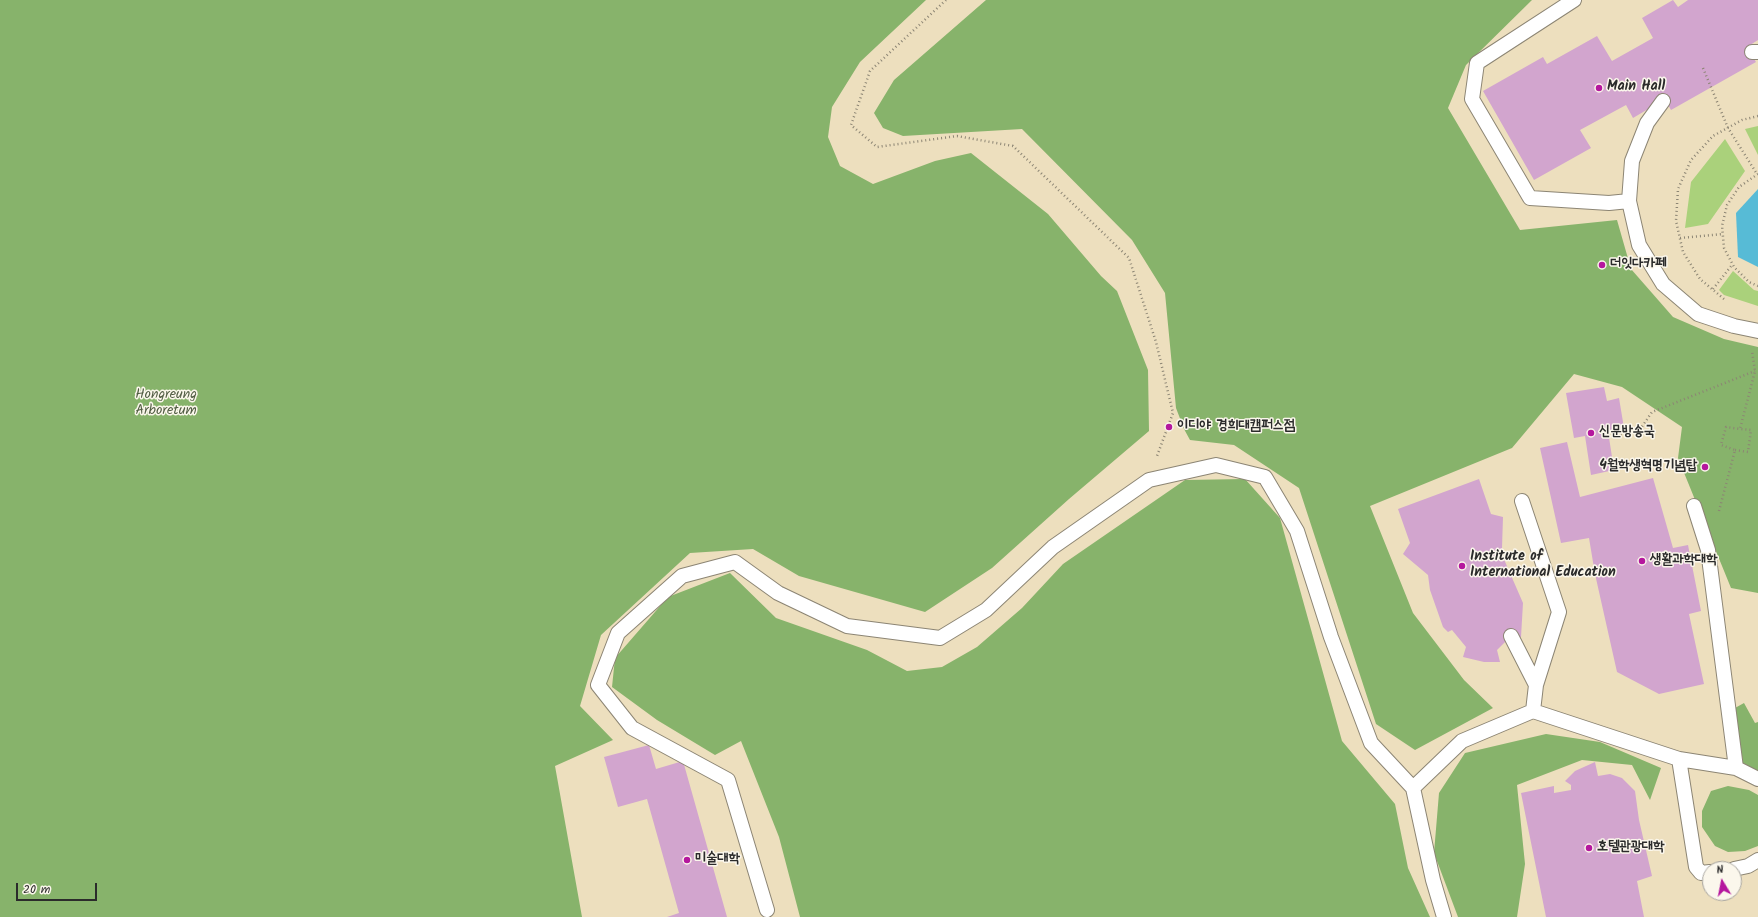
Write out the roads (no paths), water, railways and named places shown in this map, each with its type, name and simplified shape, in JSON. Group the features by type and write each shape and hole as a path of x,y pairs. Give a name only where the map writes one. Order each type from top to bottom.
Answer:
{"lane":[{"path":"1574,0 1477,63 1472,99 1530,198 1610,203 1629,201"},
{"path":"1663,101 1647,123 1632,161 1629,201 1639,245 1663,284 1698,314 1754,331"},
{"path":"767,910 728,780 632,728 598,685 618,633 682,576 735,562 778,593 847,626 940,638 986,610 1053,547 1149,480 1216,465 1265,477 1297,531 1332,637 1371,743 1413,788 1433,880 1444,917"},
{"path":"1522,501 1559,612 1536,685 1533,711"},
{"path":"1694,506 1708,550 1736,768"},
{"path":"1511,636 1536,685"},
{"path":"1413,788 1462,741 1533,711 1679,759 1736,768 1758,779"},
{"path":"1679,759 1696,867 1702,873"},
{"path":"1742,867 1748,866 1758,860"}],"water":[{"path":"1758,189 1758,267 1738,257 1736,213"}],"place":[{"name":"Main Hall","path":"1599,88"},
{"name":"더잇다카페","path":"1602,265"},
{"name":"이디야 경희대캠퍼스점","path":"1169,427"},
{"name":"신문방송국","path":"1591,433"},
{"name":"4월학생혁명기념탑","path":"1705,467"},
{"name":"생활과학대학","path":"1642,561"},
{"name":"Institute of International Education","path":"1462,566"},
{"name":"호텔관광대학","path":"1589,848"},
{"name":"미술대학","path":"687,860"}],"park label":[{"name":"Hongreung Arboretum","path":"166,404"}]}
